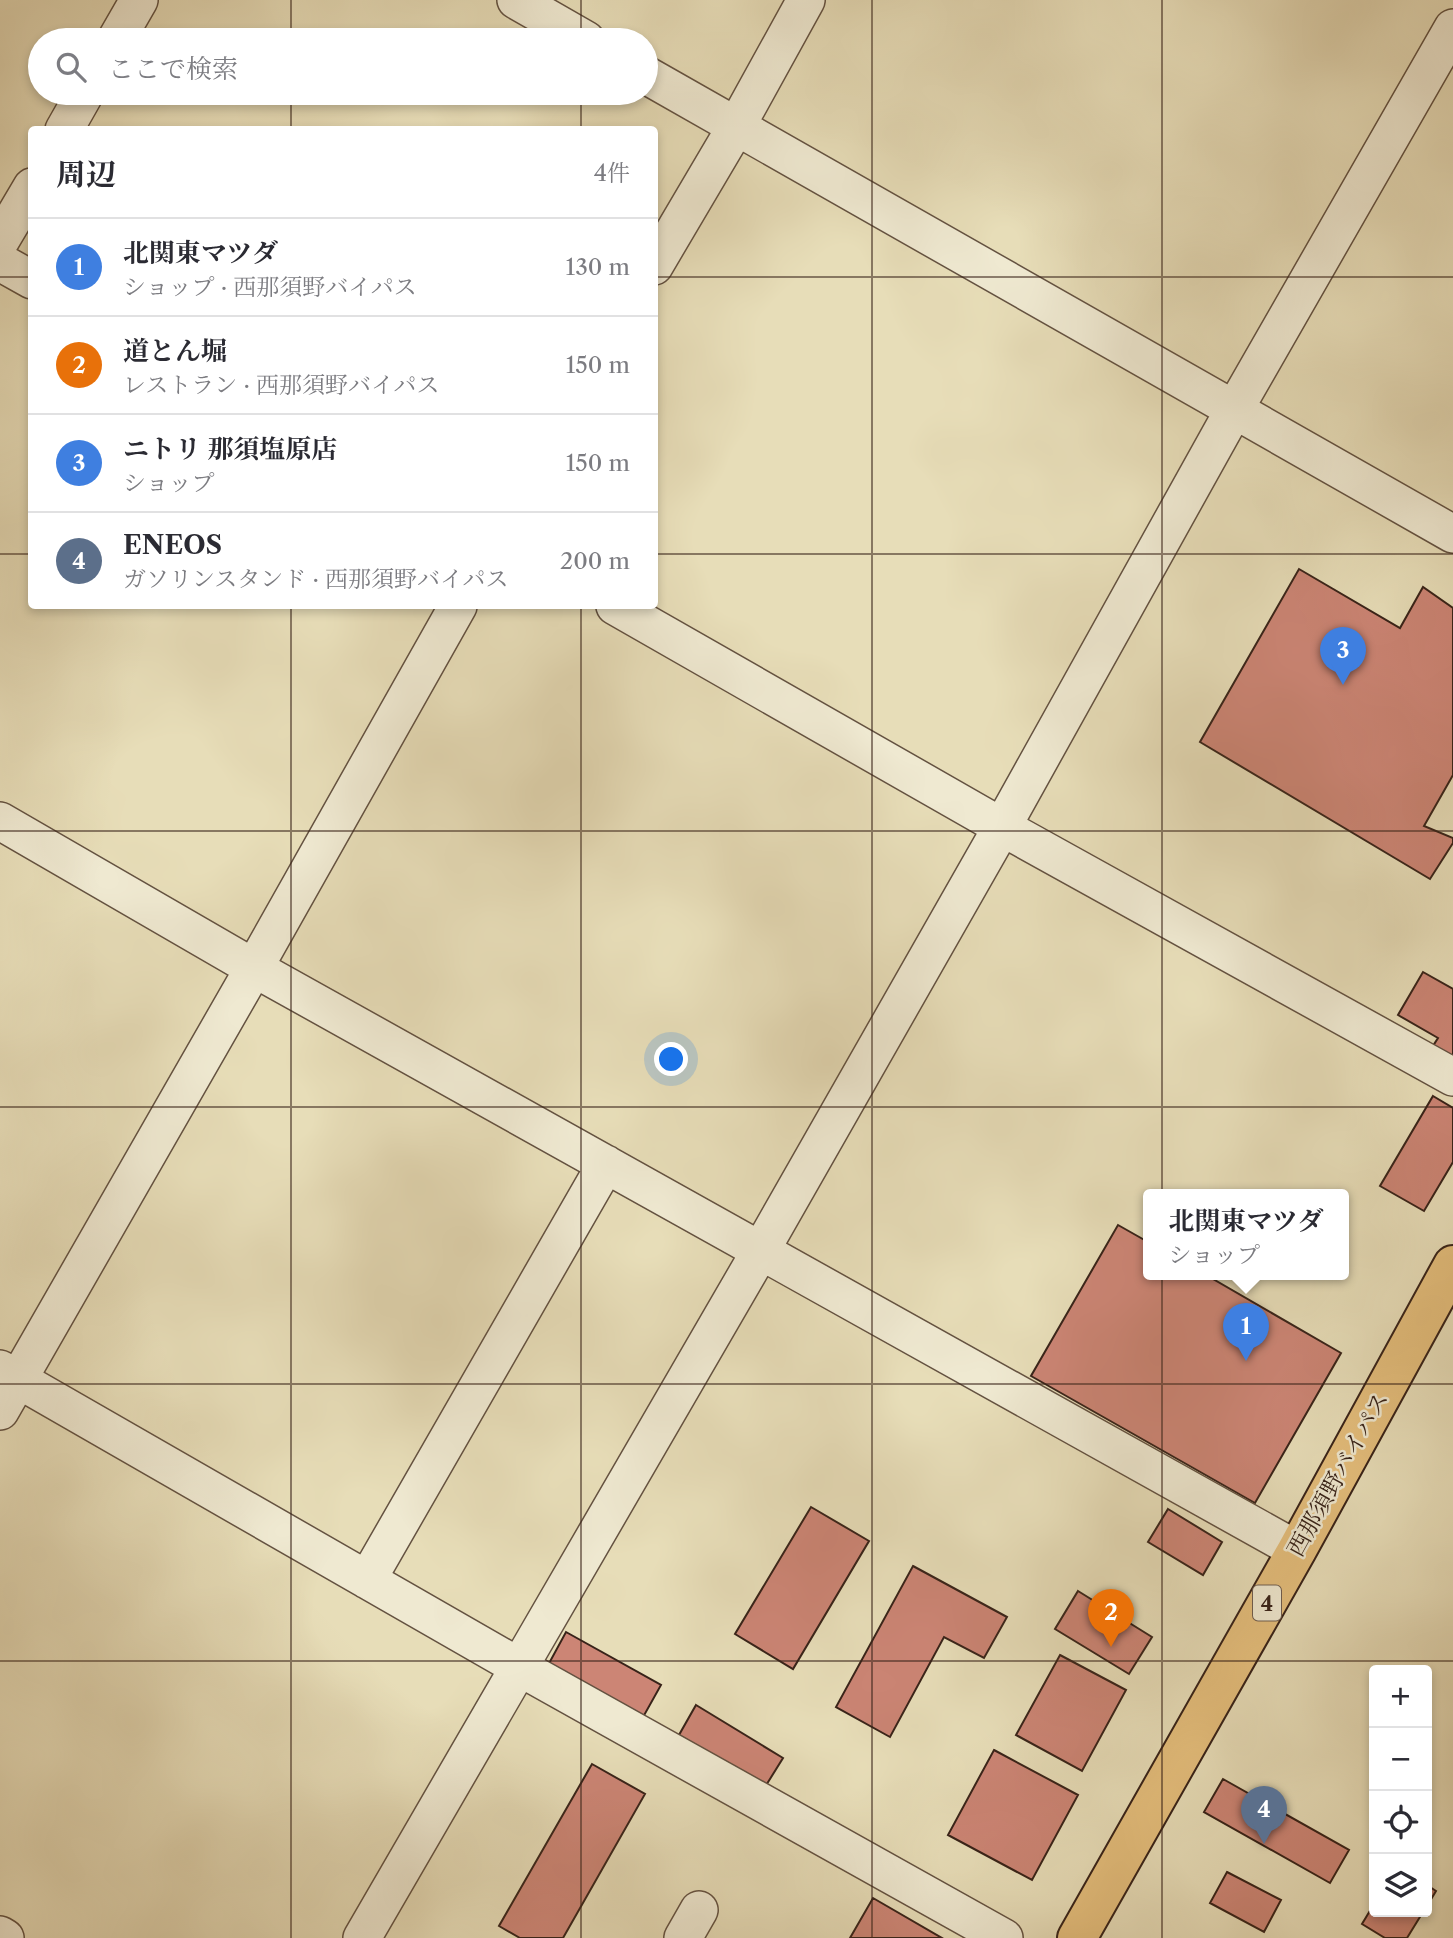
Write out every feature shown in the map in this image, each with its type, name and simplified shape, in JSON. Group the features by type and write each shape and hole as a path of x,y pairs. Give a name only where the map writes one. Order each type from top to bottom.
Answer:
{"highway":[{"name":"西那須野バイパス","path":"1077,1938 1297,1550 1453,1265"}],"street":[{"path":"123,28 139,0"},
{"path":"516,0 565,28"},
{"path":"658,259 736,127 806,0"},
{"path":"362,1938 1003,827 1234,410 1453,29"},
{"path":"658,82 1453,534"},
{"path":"66,126 78,105"},
{"path":"0,241 28,194"},
{"path":"0,262 28,278"},
{"path":"0,1411 9,1374 254,968 456,609"},
{"path":"620,609 1003,827 1453,1077"},
{"path":"0,821 254,968 1297,1550"},
{"path":"367,1580 606,1164"},
{"path":"9,1374 519,1667 1004,1938"},
{"path":"0,1935 5,1938"}],"building":[{"path":"1299,569 1400,628 1423,587 1453,608 1453,775 1424,826 1453,838 1453,843 1430,879 1200,742"},
{"path":"1423,972 1453,989 1453,1061 1431,1049 1438,1038 1398,1015"},
{"path":"1433,1096 1453,1108 1453,1162 1424,1211 1380,1186"},
{"path":"1118,1225 1143,1239 1143,1280 1215,1280 1341,1353 1255,1503 1031,1376"},
{"path":"811,1507 869,1541 793,1669 735,1634"},
{"path":"1168,1509 1222,1542 1203,1575 1148,1542"},
{"path":"913,1566 1007,1617 984,1658 944,1637 890,1737 836,1707"},
{"path":"1078,1591 1152,1637 1129,1674 1055,1629"},
{"path":"566,1632 661,1685 642,1719 547,1667"},
{"path":"1060,1655 1126,1690 1082,1771 1016,1735"},
{"path":"696,1705 783,1758 765,1787 679,1735"},
{"path":"994,1750 1078,1795 1032,1880 948,1835"},
{"path":"592,1764 645,1794 563,1938 520,1938 499,1926"},
{"path":"1223,1779 1349,1850 1330,1883 1204,1812"},
{"path":"1227,1872 1281,1900 1264,1932 1210,1903"},
{"path":"873,1898 942,1938 850,1938"},
{"path":"1369,1912 1369,1917 1420,1917 1407,1938 1385,1938 1362,1924"}],"place":[{"name":"ニトリ 那須塩原店","path":"1343,685"},
{"name":"北関東マツダ","path":"1246,1361"},
{"name":"道とん堀","path":"1111,1647"},
{"name":"ENEOS","path":"1264,1844"}]}
